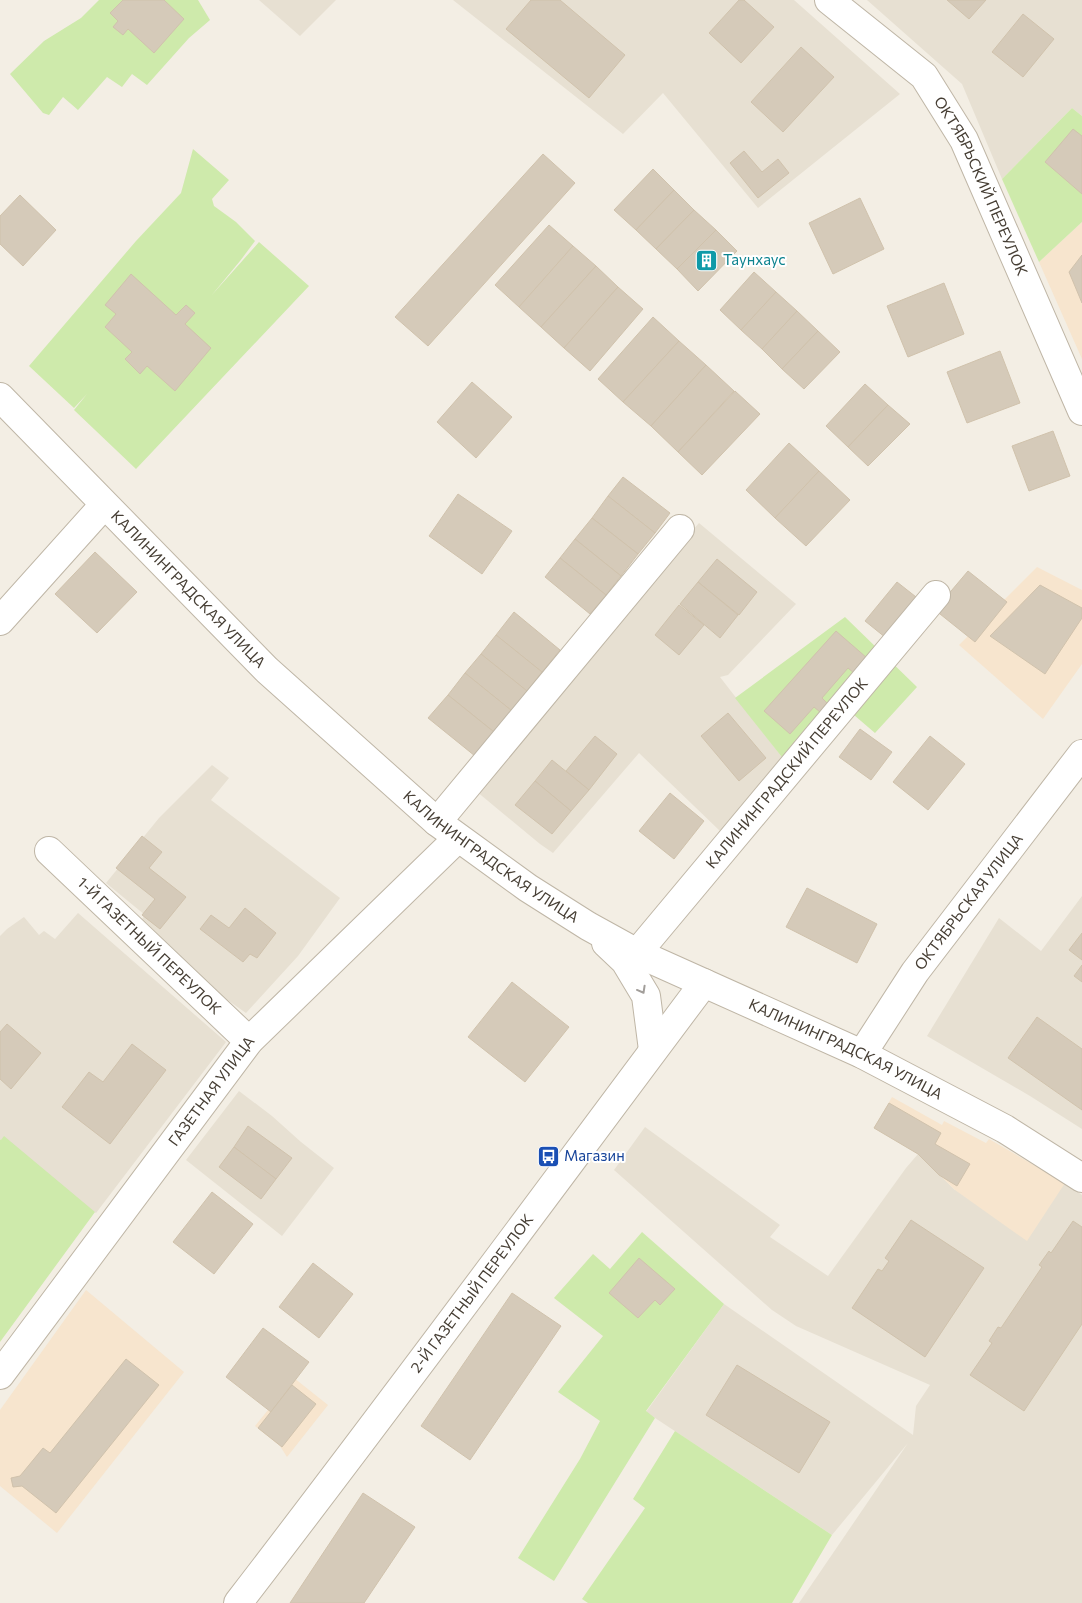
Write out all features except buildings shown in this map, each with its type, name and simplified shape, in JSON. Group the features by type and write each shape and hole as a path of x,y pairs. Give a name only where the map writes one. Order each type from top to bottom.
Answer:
{"street":[{"name":"ОКТЯБРЬСКИЙ ПЕРЕУЛОК","path":"828,0 924,76 964,140 1082,411"},
{"name":"КАЛИНИНГРАДСКАЯ УЛИЦА","path":"0,397 267,670 437,822 458,838 528,888 588,926 637,953 862,1054 1005,1128 1082,1178"},
{"path":"0,621 104,505"},
{"path":"437,822 680,529"},
{"name":"КАЛИНИНГРАДСКИЙ ПЕРЕУЛОК","path":"637,953 936,595"},
{"name":"ОКТЯБРЬСКАЯ УЛИЦА","path":"862,1054 915,972 1082,754"},
{"name":"ГАЗЕТНАЯ УЛИЦА","path":"0,1375 249,1041 458,838"},
{"name":"1-Й ГАЗЕТНЫЙ ПЕРЕУЛОК","path":"49,851 249,1041"},
{"path":"588,926 625,961 646,996 654,1050"},
{"name":"2-Й ГАЗЕТНЫЙ ПЕРЕУЛОК","path":"238,1603 325,1491 555,1185 704,983"}],"shaded area":[{"path":"259,0 336,0 300,36"},
{"path":"453,0 794,0 900,94 758,208 663,93 623,134"},
{"path":"867,0 1082,0 1082,116 1072,108 1002,179 962,84"},
{"path":"1082,222 1082,359 1039,262"},
{"path":"699,523 796,604 728,675 720,677 785,761 720,831 639,753 553,853 470,786"},
{"path":"1037,567 1082,590 1082,664 1043,719 959,645"},
{"path":"212,765 229,778 211,800 340,898 298,956 246,1013 168,958 135,929 145,915 106,883 159,818"},
{"path":"1082,896 1082,1129 1030,1096 927,1036 999,918 1041,951"},
{"path":"78,913 226,1042 96,1213 0,1139 0,936 24,917 39,935 44,931 55,939"},
{"path":"239,1091 334,1168 282,1236 186,1160"},
{"path":"892,1097 942,1125 944,1121 986,1143 989,1139 1065,1183 1027,1241 955,1190 918,1154 874,1128"},
{"path":"645,1127 780,1225 770,1237 828,1276 918,1154 955,1190 1065,1183 1082,1195 1082,1603 799,1603 908,1443 832,1535 646,1412 724,1304 913,1435 916,1406 930,1385 796,1326 772,1310 614,1170"},
{"path":"86,1290 184,1372 57,1533 0,1486 0,1410"},
{"path":"294,1378 328,1405 287,1457 280,1446 255,1426"}],"green space":[{"path":"99,0 198,0 210,20 189,38 147,85 132,74 122,87 107,77 78,110 63,97 49,115 43,113 10,74 44,41 81,18"},
{"path":"1072,108 1082,116 1082,222 1039,262 1002,179"},
{"path":"193,149 229,180 212,199 214,206 236,222 255,241 211,296 259,242 309,286 136,469 74,410 87,394 74,408 29,366 136,241 181,193"},
{"path":"845,617 917,687 875,733 854,715 825,749 785,761 735,698"},
{"path":"4,1136 95,1212 0,1342 0,1139"},
{"path":"642,1232 724,1304 646,1411 655,1418 554,1581 518,1558 580,1459 600,1421 558,1392 603,1336 554,1298 593,1254 610,1269"},
{"path":"675,1431 832,1535 792,1603 588,1603 582,1599 645,1508 633,1499"}],"place":[{"name":"Таунхаус","path":"707,260"},
{"name":"Магазин","path":"548,1156"}]}
